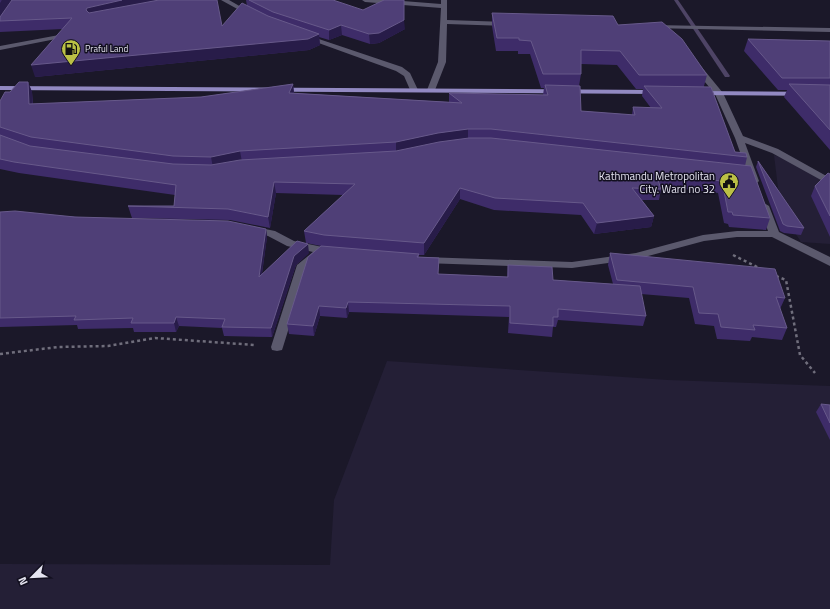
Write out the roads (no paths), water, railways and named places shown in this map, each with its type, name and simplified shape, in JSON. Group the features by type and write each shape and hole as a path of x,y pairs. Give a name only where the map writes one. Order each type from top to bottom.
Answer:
{"main road":[{"path":"0,88 665,92"},
{"path":"688,92 830,94"}],"street":[{"path":"224,0 258,18"},
{"path":"365,0 444,3 442,62 431,90"},
{"path":"444,22 514,24"},
{"path":"653,27 670,31 706,28 830,30"},
{"path":"294,32 399,68 407,75 414,90"},
{"path":"0,48 59,37"},
{"path":"693,62 719,93 739,138 747,173 774,234"},
{"path":"739,138 775,151 830,182"},
{"path":"237,226 271,233 291,244 345,253"},
{"path":"416,259 572,265 637,256 703,238 737,234 774,234 828,260"},
{"path":"277,347 303,265 321,250"}],"waterway":[{"path":"676,0 727,76"}],"place":[{"name":"Praful Land","path":"71,66"},
{"name":"Kathmandu Metropolitan City. Ward no 32","path":"729,199"}]}
